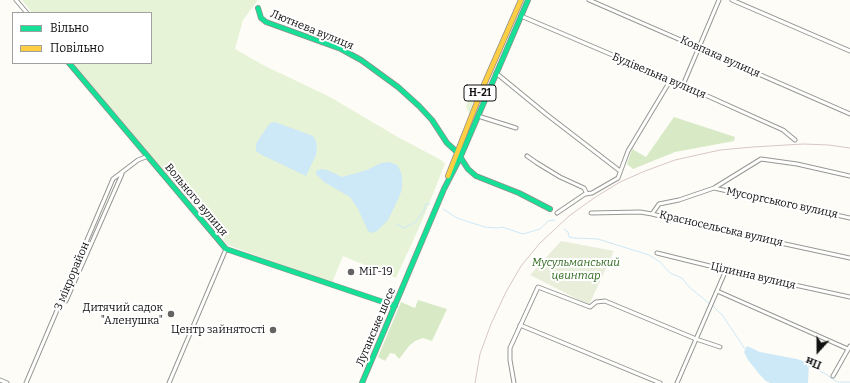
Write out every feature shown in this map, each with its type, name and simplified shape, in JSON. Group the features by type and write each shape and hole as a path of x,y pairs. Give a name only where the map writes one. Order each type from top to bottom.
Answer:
{"street":[{"path":"16,0 26,12"},
{"name":"Луганське шосе","path":"362,383 444,189 490,69 521,0"},
{"name":"Луганське шосе","path":"444,189 460,158 528,0"},
{"name":"Ковпака вулиця","path":"589,0 850,114"},
{"path":"683,85 719,0"},
{"path":"732,0 850,51"},
{"name":"Лютнева вулиця","path":"258,8 261,18 266,22 341,49 361,60 398,87 432,120 448,143 476,176 519,193 550,209"},
{"name":"Будівельна вулиця","path":"521,16 683,85 783,130 796,140"},
{"name":"Вольного вулиця","path":"70,64 226,249 394,306"},
{"path":"496,73 620,171"},
{"path":"557,213 585,194 592,194 618,178 628,151 670,80"},
{"path":"478,116 516,128"},
{"name":"3 мікрорайон","path":"26,383 113,179 138,160 148,156"},
{"path":"528,156 560,177 584,188 587,194"},
{"path":"652,214 659,204 679,200 714,188 761,159 797,164 850,176"},
{"name":"3 мікрорайон","path":"66,301 122,172"},
{"name":"Мусоргського вулиця","path":"714,188 850,218"},
{"name":"Красносельська вулиця","path":"591,213 640,212 652,214 850,258"},
{"path":"169,383 226,249"},
{"name":"Цілинна вулиця","path":"657,253 726,270 850,297"},
{"path":"677,383 726,270"},
{"path":"514,383 510,360 510,348 538,287 590,307 596,302 605,301 696,339 720,347"},
{"path":"717,291 849,347 832,376"},
{"path":"520,325 660,383"},
{"path":"0,380 7,383"}],"green space":[{"path":"22,0 258,0 243,20 235,49 263,65 330,97 396,136 441,160 445,164 422,221 396,278 343,256 332,283 228,245 74,64 152,64 152,12 31,12"},
{"path":"476,94 469,114 466,106 469,100"},
{"path":"674,117 735,137 734,141 675,152 633,169 627,164 632,149 646,157"},
{"name":"Мусульманський цвинтар","path":"561,241 614,251 589,305 530,275"},
{"path":"418,300 447,309 432,341 423,338 415,341 399,359 395,354 390,353 385,361 378,357 401,302 415,308"}],"water":[{"path":"275,122 313,136 316,141 316,155 306,176 256,151 256,144 259,139 270,123"},
{"path":"389,162 397,165 400,170 402,177 402,189 388,220 377,231 372,233 368,231 358,209 350,197 324,182 316,174 316,171 321,169 327,170 342,177 367,170 381,163"},
{"path":"747,346 760,352 797,359 809,363 808,383 770,383 766,381 748,360 744,352"}],"waterway":[{"path":"396,224 404,228 416,222 426,204 430,204"},
{"path":"443,209 457,218 469,222 485,227 502,227 523,234 540,229 548,221 555,220"},
{"path":"564,229 568,232 569,237 598,239 649,255 660,262 670,273 682,278 689,287 710,304"},
{"path":"713,306 723,316 745,349"},
{"path":"809,366 824,373 837,382 850,382"}],"railway":[{"path":"475,383 480,354 491,324 506,292 521,266 540,243 569,216 594,198 620,182 645,171 675,160 720,150 803,144 829,145 850,148"}],"traffic: fast":[{"path":"362,383 444,189 460,158 528,0"},
{"path":"258,8 261,18 266,22 341,49 361,60 398,87 419,106 432,120 447,143 457,152 468,169 476,176 519,193 550,209"},
{"path":"70,64 226,249 395,306"}],"traffic: slow":[{"path":"448,176 483,87 521,0"}],"place":[{"name":"МіГ-19","path":"351,272"},
{"name":"Дитячий садок \"Аленушка\"","path":"171,314"},
{"name":"Центр зайнятості","path":"273,330"}]}
